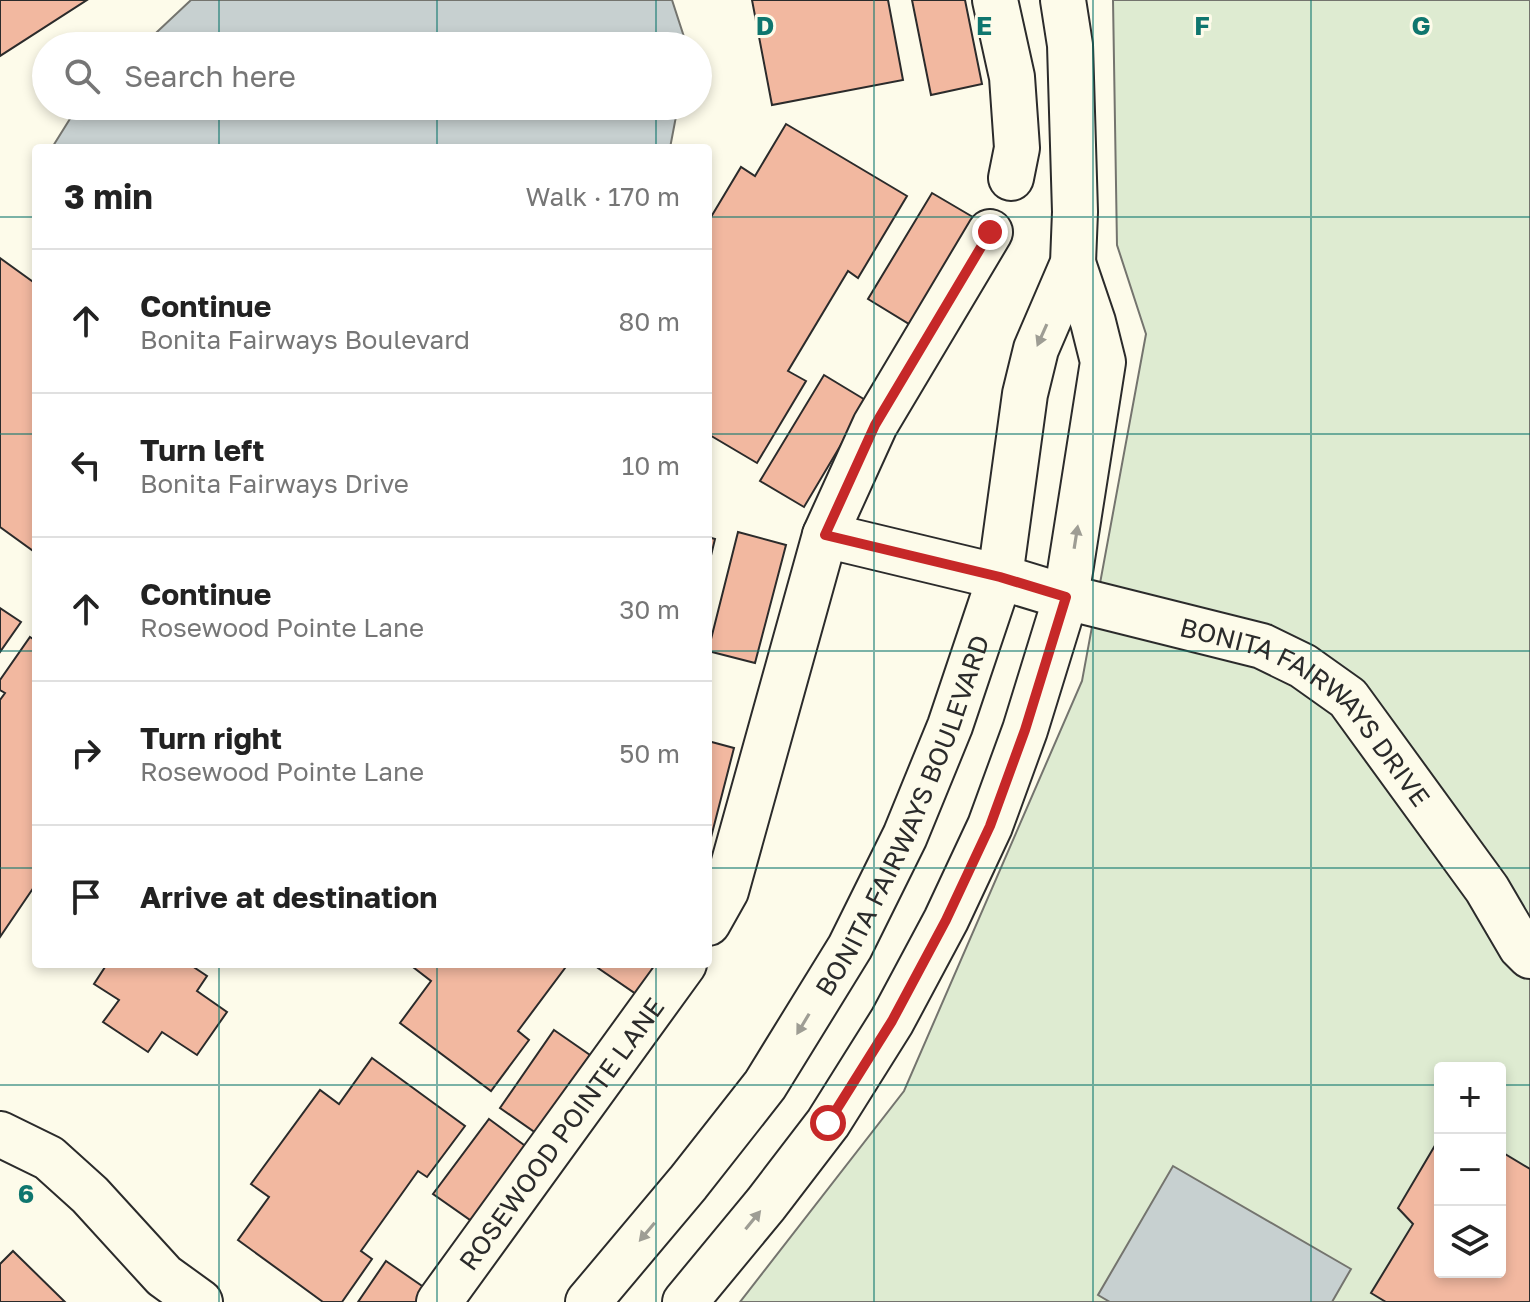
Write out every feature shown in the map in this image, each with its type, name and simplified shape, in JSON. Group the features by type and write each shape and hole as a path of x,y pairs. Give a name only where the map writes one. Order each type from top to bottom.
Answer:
{"street":[{"path":"995,0 1012,77 1017,148 1011,178"},
{"name":"BONITA FAIRWAYS BOULEVARD","path":"685,1302 828,1123 892,1021 946,920 990,826 1025,730 1066,597 1103,362 1073,263 1075,212 1071,61 1063,0"},
{"path":"712,916 726,891 825,535 875,425 990,232"},
{"name":"BONITA FAIRWAYS BOULEVARD","path":"588,1302 765,1085 850,947 911,822 950,726 1000,577 1025,394 1036,349 1073,263"},
{"path":"825,535 1000,577"},
{"name":"BONITA FAIRWAYS DRIVE","path":"1000,577 1066,597 1262,646 1303,666 1348,698 1487,889 1521,947 1530,956"},
{"name":"ROSEWOOD POINTE LANE","path":"439,1302 681,968"},
{"path":"3,1140 49,1158 90,1195 164,1276 200,1302"}],"green space":[{"path":"1113,0 1530,0 1530,1302 740,1302 904,1091 1082,681 1146,334 1117,245"}],"shaded area":[{"path":"191,0 672,0 682,32 157,32"},
{"path":"69,120 675,120 671,144 54,144"},
{"path":"1173,1166 1351,1269 1332,1302 1110,1302 1098,1295"}],"building":[{"path":"0,0 87,0 37,32 32,32 32,35 0,56"},
{"path":"752,0 888,0 903,80 772,105"},
{"path":"912,0 965,0 982,84 931,95"},
{"path":"786,124 907,196 858,278 848,271 788,371 806,381 757,463 712,436 712,215 741,167 755,176"},
{"path":"932,193 978,220 914,327 868,299"},
{"path":"0,258 32,281 32,550 0,527"},
{"path":"824,375 867,401 804,507 760,481"},
{"path":"738,532 786,545 755,663 712,652 712,635"},
{"path":"0,608 21,622 0,652"},
{"path":"32,638 32,890 0,937 0,700 5,693 0,690 0,680"},
{"path":"712,742 734,748 712,833"},
{"path":"104,968 195,968 207,976 197,991 227,1012 197,1055 162,1032 148,1052 103,1022 119,1000 94,984"},
{"path":"414,968 565,968 518,1031 529,1040 491,1091 400,1023 431,981"},
{"path":"598,968 659,968 639,996"},
{"path":"554,1030 590,1055 536,1133 500,1108"},
{"path":"372,1058 465,1126 427,1177 418,1171 361,1251 372,1259 342,1302 323,1302 238,1240 269,1197 251,1184 320,1090 339,1104"},
{"path":"489,1119 528,1148 473,1222 433,1194"},
{"path":"1434,1147 1434,1278 1506,1278 1506,1155 1530,1169 1530,1302 1386,1302 1371,1293 1413,1224 1398,1208"},
{"path":"13,1251 65,1302 0,1302 0,1264"},
{"path":"386,1261 425,1288 416,1302 358,1302"}],"route":[{"path":"828,1123 892,1021 946,920 990,826 1025,730 1066,597 1000,577 825,535 875,425 990,232"}]}
